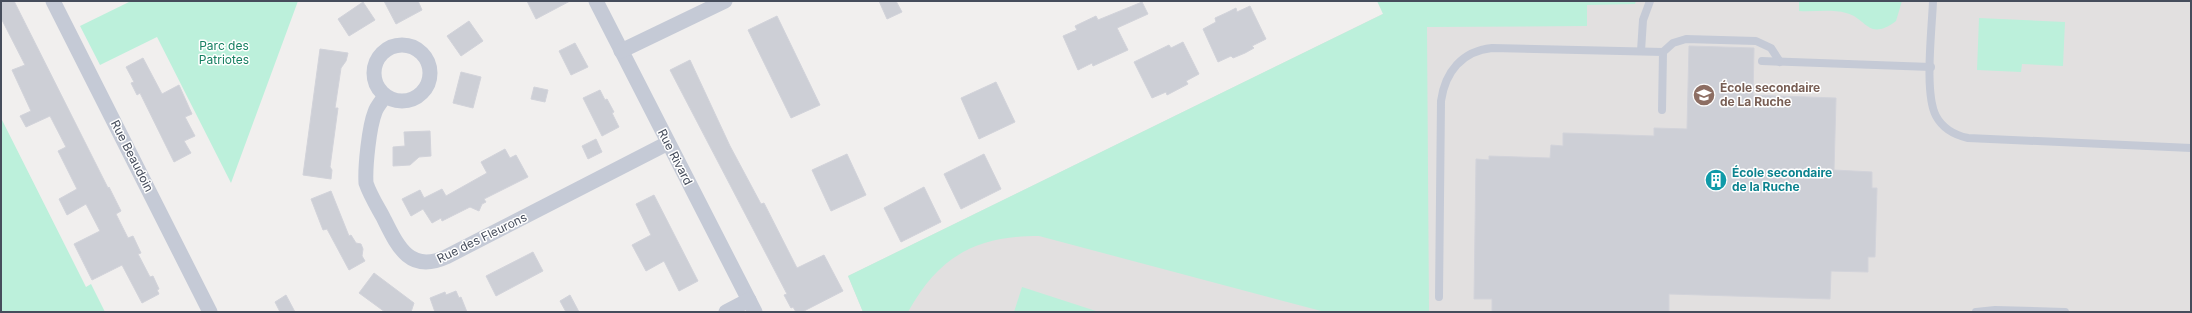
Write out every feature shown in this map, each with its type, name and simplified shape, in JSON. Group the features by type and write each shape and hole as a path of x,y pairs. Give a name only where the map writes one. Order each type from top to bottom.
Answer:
{"street":[{"name":"Rue Beaudoin","path":"53,1 210,312"},
{"name":"Rue Rivard","path":"596,1 752,306"},
{"path":"621,51 725,1"},
{"name":"Rue des Fleurons","path":"385,96 375,112 373,121 366,183 396,244 406,255 420,261 434,262 446,258 668,143"},
{"path":"726,312 752,306"}],"lane":[{"path":"1641,51 1643,20 1650,1"},
{"path":"1933,1 1931,67 1933,109 1942,125 1958,136 1968,138 2191,148"},
{"path":"1439,297 1441,101 1445,84 1453,68 1470,53 1492,48 1663,52 1673,43 1686,39 1756,41 1771,48 1780,62"},
{"path":"1662,110 1663,52"},
{"path":"1762,61 1931,67"},
{"path":"1976,312 1995,310 2065,312"}],"shaded area":[{"name":"École secondaire de La Ruche","path":"1409,1 2191,1 2191,312 863,312 848,276"}],"green space":[{"name":"Parc des Patriotes","path":"131,1 298,1 231,183 157,37 100,65 80,26"},
{"path":"1377,1 1636,1 1635,4 1587,5 1587,26 1427,27 1429,312 1325,312 1039,236 996,240 978,245 962,253 946,263 933,276 908,312 863,312 848,276 1383,14"},
{"path":"1799,1 1902,1 1896,21 1887,27 1873,29 1868,27 1859,19 1846,13 1829,11 1799,11"},
{"path":"1979,18 2065,22 2063,66 2022,64 2021,72 1977,70"},
{"path":"1,118 86,287 91,284 105,312 1,312"},
{"path":"1022,287 1099,312 1014,312"}],"building":[{"path":"1,1 14,1 121,211 116,214 128,238 133,236 141,253 138,254 150,277 153,276 159,289 157,290 159,294 142,303 122,265 92,280 74,244 100,231 86,204 67,215 59,199 77,189 58,151 66,147 50,116 26,127 20,116 31,111 12,70 25,65 1,18"},
{"path":"384,1 418,1 422,10 396,24"},
{"path":"527,1 570,1 536,19"},
{"path":"879,1 896,1 902,12 887,19"},
{"path":"363,2 375,20 349,36 338,19"},
{"path":"1142,2 1148,14 1117,28 1128,50 1093,66 1092,63 1078,70 1063,36 1077,30 1075,26 1096,16 1098,20"},
{"path":"1250,6 1266,39 1252,46 1254,48 1245,53 1233,58 1231,56 1218,62 1203,29 1216,22 1215,18 1236,8 1237,12"},
{"path":"777,16 820,105 791,118 748,30"},
{"path":"469,21 483,41 461,56 447,36"},
{"path":"1183,42 1199,74 1186,81 1188,84 1167,95 1166,92 1152,98 1134,62 1169,45 1171,48"},
{"path":"575,43 588,67 571,75 559,51"},
{"name":"École secondaire de la Ruche","path":"1689,46 1754,48 1753,95 1836,98 1834,170 1872,172 1872,188 1877,188 1875,257 1868,257 1868,272 1831,271 1830,299 1669,294 1669,312 1492,312 1492,299 1474,299 1476,159 1489,160 1489,156 1550,158 1551,145 1563,146 1563,133 1654,136 1654,128 1687,129"},
{"path":"320,49 348,53 346,61 341,68 335,108 338,108 330,167 332,170 331,179 303,175"},
{"path":"143,58 162,94 179,85 192,114 185,117 195,136 184,141 191,153 174,162 140,93 137,95 131,83 134,82 126,67"},
{"path":"690,60 730,146 761,204 764,203 797,268 824,255 843,291 802,312 796,312 793,307 791,308 784,295 787,294 670,70"},
{"path":"461,72 481,77 473,108 453,103"},
{"path":"996,82 1015,122 979,139 961,98"},
{"path":"534,87 548,90 545,102 531,99"},
{"path":"600,90 614,112 612,113 619,127 602,136 583,98"},
{"path":"430,131 431,156 419,157 410,165 393,166 393,147 405,146 404,132"},
{"path":"596,139 602,152 588,159 582,146"},
{"path":"505,149 510,158 516,155 528,177 484,199 486,202 482,204 479,211 470,207 442,221 441,218 432,223 423,209 411,216 402,199 420,190 424,198 442,189 446,196 487,173 481,162"},
{"path":"847,154 866,195 831,211 812,170"},
{"path":"984,154 1001,189 961,209 944,174"},
{"path":"924,187 941,222 901,242 884,208"},
{"path":"331,191 349,236 351,235 356,243 361,244 363,249 362,256 365,261 349,270 327,229 323,230 311,199"},
{"path":"654,195 698,281 679,291 664,261 646,271 632,245 651,235 636,204"},
{"path":"533,252 543,271 496,296 486,276"},
{"path":"374,273 414,303 411,312 385,312 359,293"},
{"path":"456,291 459,298 461,297 467,312 435,312 430,298 445,292 446,295"},
{"path":"286,295 295,312 280,312 275,302"},
{"path":"570,295 579,312 566,312 560,301"}],"place":[{"name":"École secondaire de La Ruche","path":"1704,95"},
{"name":"École secondaire de la Ruche","path":"1716,180"}]}
